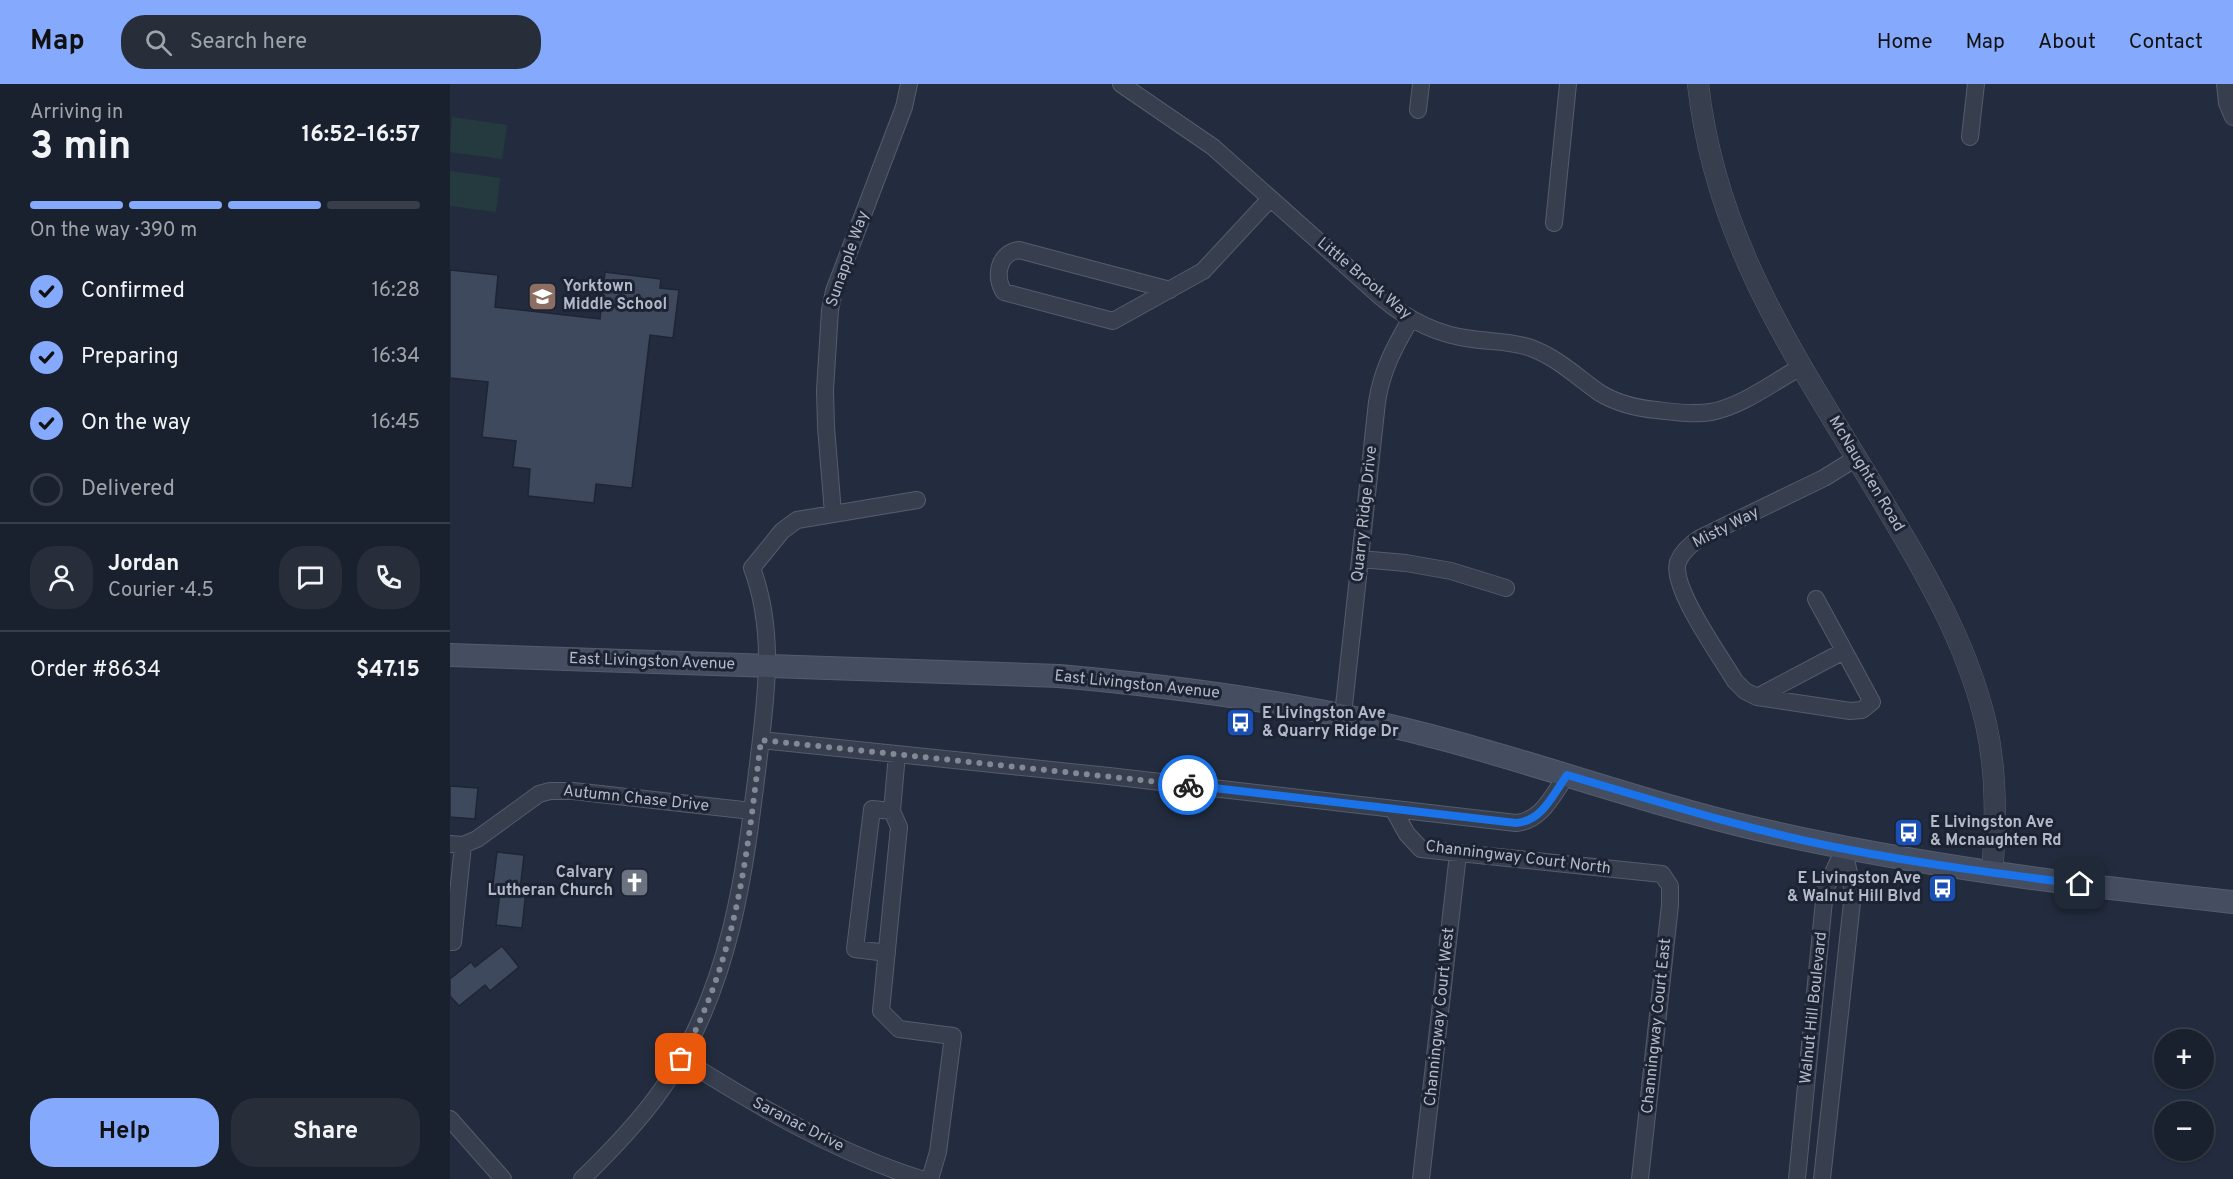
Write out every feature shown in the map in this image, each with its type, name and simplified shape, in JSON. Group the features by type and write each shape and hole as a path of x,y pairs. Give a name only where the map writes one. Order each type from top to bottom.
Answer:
{"main road":[{"name":"East Livingston Avenue","path":"450,655 1070,677 1237,696 1343,715 1449,741 1744,826 1844,849 1992,873 2233,902"}],"street":[{"name":"Sunapple Way","path":"833,513 825,418 830,310 834,291 904,107 909,84"},
{"name":"Little Brook Way","path":"1121,84 1213,147 1382,298 1410,320 1452,335 1511,343 1529,348 1567,367 1616,402 1678,413 1710,412 1726,408 1801,367"},
{"path":"1418,110 1421,84"},
{"path":"1554,223 1568,84"},
{"name":"McNaughten Road","path":"1698,84 1702,117 1714,172 1730,223 1769,310 1921,566 1956,633 1967,662 1986,723 1995,784 1996,819 1992,873"},
{"path":"1970,137 1976,84"},
{"path":"2225,84 2226,103 2233,117"},
{"path":"1170,290 1019,250 1012,251 1005,256 998,276 999,285 1004,292 1113,321 1170,290 1203,272 1270,199"},
{"name":"Quarry Ridge Drive","path":"1343,715 1381,378 1390,355 1410,320"},
{"name":"Misty Way","path":"1816,599 1872,702 1862,710 1850,711 1757,697 1745,691 1735,681 1683,593 1677,572 1678,562 1691,544 1824,478 1858,457"},
{"path":"582,1179 614,1149 667,1082 692,1038 722,966 741,887 761,740 768,666 764,606 752,568 782,531 797,520 917,500"},
{"path":"1360,559 1406,563 1451,571 1506,588"},
{"path":"1757,697 1844,651"},
{"path":"761,740 1524,822 1539,814 1567,775"},
{"path":"897,754 892,811 899,827 881,1011 899,1029 952,1036 938,1152 930,1179"},
{"name":"Autumn Chase Drive","path":"450,942 453,942 457,845 477,839 530,800 550,791 573,791 752,811"},
{"path":"886,953 855,949 872,809 892,811"},
{"name":"Channingway Court North","path":"1393,809 1407,834 1421,849 1662,874"},
{"name":"Walnut Hill Boulevard","path":"1797,1179 1825,890 1844,849"},
{"name":"Walnut Hill Boulevard","path":"1822,1179 1853,893 1844,849"},
{"name":"Channingway Court West","path":"1421,1179 1458,854"},
{"name":"Channingway Court East","path":"1640,1179 1670,905 1670,886 1662,874"},
{"name":"Saranac Drive","path":"681,1059 753,1104 865,1159 921,1179"},
{"path":"450,1119 503,1179"}],"green space":[{"path":"452,117 507,125 502,159 450,152"},
{"path":"450,171 500,178 496,212 450,206"}],"building":[{"path":"450,270 498,275 495,307 600,319 605,272 661,279 660,288 679,290 673,338 650,335 632,488 596,484 594,503 528,496 530,469 513,467 516,441 482,437 488,382 450,378"},
{"path":"450,786 478,788 475,819 450,817"},
{"path":"497,852 524,855 520,891 526,891 522,928 496,925 500,892 492,892"},
{"path":"502,946 519,967 490,991 485,985 459,1006 450,996 450,979 471,962 475,967"}],"way so far":[{"path":"681,1059 722,966 732,927 747,856 761,740 1188,785"}],"place":[{"name":"Yorktown Middle School","path":"542,296"},
{"name":"E Livingston Ave & Quarry Ridge Dr","path":"1241,723"},
{"name":"E Livingston Ave & Mcnaughten Rd","path":"1909,832"},
{"name":"Calvary Lutheran Church","path":"634,882"},
{"name":"E Livingston Ave & Walnut Hill Blvd","path":"1942,888"}],"route":[{"path":"1188,785 1516,823 1532,819 1539,814 1567,775 1725,821 1844,849 1938,865 2080,884"}]}
